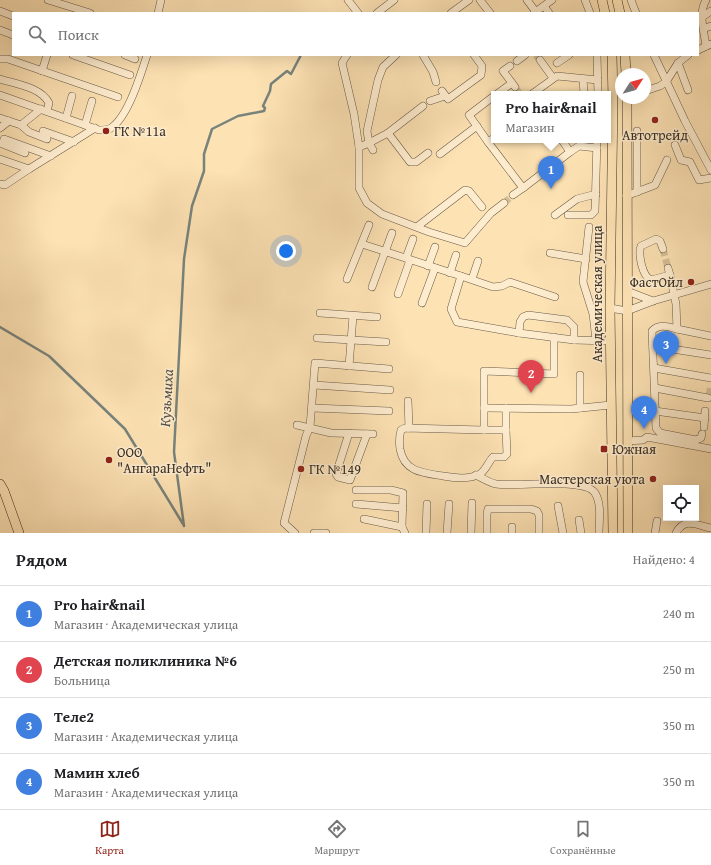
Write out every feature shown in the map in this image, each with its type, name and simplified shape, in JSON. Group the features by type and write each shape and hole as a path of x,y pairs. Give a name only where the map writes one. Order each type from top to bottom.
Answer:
{"main road":[{"path":"602,0 605,12"},
{"path":"617,0 620,12"},
{"name":"Академическая улица","path":"612,56 613,99 610,308 613,533"},
{"path":"625,56 626,68"},
{"path":"627,104 628,533"},
{"path":"611,341 627,344"},
{"path":"0,484 19,533"}],"street":[{"path":"48,0 87,12"},
{"path":"158,12 161,0"},
{"path":"348,0 357,12"},
{"path":"378,12 394,0"},
{"path":"452,12 468,0"},
{"path":"480,0 489,12"},
{"path":"527,0 535,12 552,0"},
{"path":"585,0 590,12"},
{"path":"631,0 636,12"},
{"path":"699,50 708,45 702,17 706,0"},
{"path":"544,6 548,12"},
{"path":"0,11 12,16"},
{"path":"702,17 711,11"},
{"path":"0,30 12,34"},
{"path":"42,71 47,56"},
{"path":"76,56 130,75"},
{"path":"128,56 135,59"},
{"path":"0,95 99,130 110,129 116,123 129,103 147,56"},
{"path":"346,56 342,63 353,109 359,147 359,188 367,202 382,214 465,243 491,213 504,203"},
{"path":"373,150 369,143 367,131 378,80 383,67 395,56"},
{"path":"424,56 433,72 436,82"},
{"path":"430,101 444,93 448,99 451,98 481,75 482,66 475,56"},
{"path":"517,61 524,56"},
{"path":"557,63 567,56"},
{"path":"597,56 598,91"},
{"path":"654,56 666,82 711,170"},
{"path":"651,89 666,82 678,63 687,56"},
{"path":"0,59 8,59 118,97"},
{"path":"540,60 554,78"},
{"path":"678,63 688,90"},
{"path":"502,91 513,85 504,71 510,66"},
{"path":"536,91 557,76 598,80"},
{"path":"0,79 34,90 45,96 49,103 44,110 21,125"},
{"path":"583,79 584,91"},
{"path":"66,118 72,96"},
{"path":"491,98 469,116 491,140"},
{"path":"85,125 92,101"},
{"path":"359,147 388,133 422,106"},
{"path":"0,118 21,125 30,132 47,139"},
{"path":"0,128 9,121"},
{"path":"440,154 477,126"},
{"path":"0,184 5,185 95,128"},
{"path":"44,131 74,142"},
{"path":"637,131 637,192"},
{"path":"388,133 410,162 416,162 428,153"},
{"path":"2,141 51,156"},
{"path":"2,141 25,153"},
{"path":"493,143 523,188"},
{"path":"564,143 570,152"},
{"path":"568,215 590,215 595,211 597,143"},
{"path":"513,196 579,146 597,148"},
{"path":"674,146 681,160 690,162 699,180 711,178"},
{"path":"0,159 29,169"},
{"path":"626,196 655,185 667,160"},
{"path":"418,226 465,190 469,191 482,207"},
{"path":"555,215 577,199 596,194"},
{"path":"347,279 369,225"},
{"path":"589,227 583,282 593,314 596,340"},
{"path":"372,287 392,233"},
{"path":"398,294 413,239"},
{"path":"662,249 660,240 656,239 641,246 640,250 645,275 651,280 669,271 674,294 677,329"},
{"path":"362,244 498,287 510,282 555,297"},
{"path":"422,303 432,267 435,247"},
{"path":"550,253 586,259"},
{"path":"450,273 456,254"},
{"path":"472,279 478,261"},
{"path":"461,276 451,309 457,322 519,333 574,340 611,341"},
{"path":"610,308 627,310 674,294 711,284"},
{"path":"627,291 653,301"},
{"path":"320,313 377,317"},
{"path":"349,366 353,316"},
{"path":"519,333 520,322 523,317 528,316 567,320 574,327 574,340"},
{"path":"655,388 708,396 701,438 696,440 660,433 656,428 652,331 655,327 662,326 711,336"},
{"path":"484,430 484,371 554,374 554,337"},
{"path":"317,338 386,342"},
{"path":"653,346 711,355"},
{"path":"295,533 284,523 309,429 313,408 315,363 389,369"},
{"path":"654,368 711,378"},
{"path":"580,375 580,408"},
{"path":"314,385 390,390"},
{"path":"408,401 409,428"},
{"path":"484,408 580,408 611,404"},
{"path":"313,408 389,411"},
{"path":"506,408 507,454 504,457 493,457 487,467 476,475 455,478 416,472 406,464 402,457 399,438 401,430 409,428 506,430"},
{"path":"655,410 705,412"},
{"path":"297,425 331,433 349,433 370,434 350,480 338,477 336,474 349,433"},
{"path":"628,440 643,440 647,437 711,449"},
{"path":"476,475 495,484 525,486 556,484 589,487 595,493 598,501 599,533"},
{"path":"356,490 399,491 403,493 403,530 364,519"},
{"path":"471,533 472,503"},
{"path":"356,504 404,508"},
{"path":"426,533 427,504"},
{"path":"447,533 448,504"},
{"path":"558,506 563,533"},
{"path":"487,533 488,509 497,508 537,511 539,515 540,533"},
{"path":"579,520 581,533"},
{"path":"655,533 657,521"},
{"path":"676,533 680,525 685,523 711,528"},
{"path":"314,533 326,533"}],"waterway":[{"name":"Кузьмиха","path":"184,526 174,452 184,259 192,206 204,171 204,154 212,129 238,116 264,111 265,108 263,106 270,91 271,84 287,71 291,74 300,56"},
{"name":"Кузьмиха","path":"0,327 49,356 125,429 183,524"}],"tunnel":[{"path":"537,56 540,60"},
{"path":"515,87 518,91"},
{"path":"504,203 513,195"},
{"path":"663,249 668,268"},
{"path":"709,395 711,386"}],"place":[{"name":"Автотрейд","path":"655,120"},
{"name":"ГК №11а","path":"106,131"},
{"name":"Pro hair&nail","path":"551,189"},
{"name":"ФастОйл","path":"691,282"},
{"name":"Теле2","path":"666,364"},
{"name":"Детская поликлиника №6","path":"531,393"},
{"name":"Мамин хлеб","path":"644,429"},
{"name":"Южная","path":"604,449"},
{"name":"ООО \"АнгараНефть\"","path":"109,460"},
{"name":"ГК №149","path":"301,469"},
{"name":"Мастерская уюта","path":"653,479"}]}
